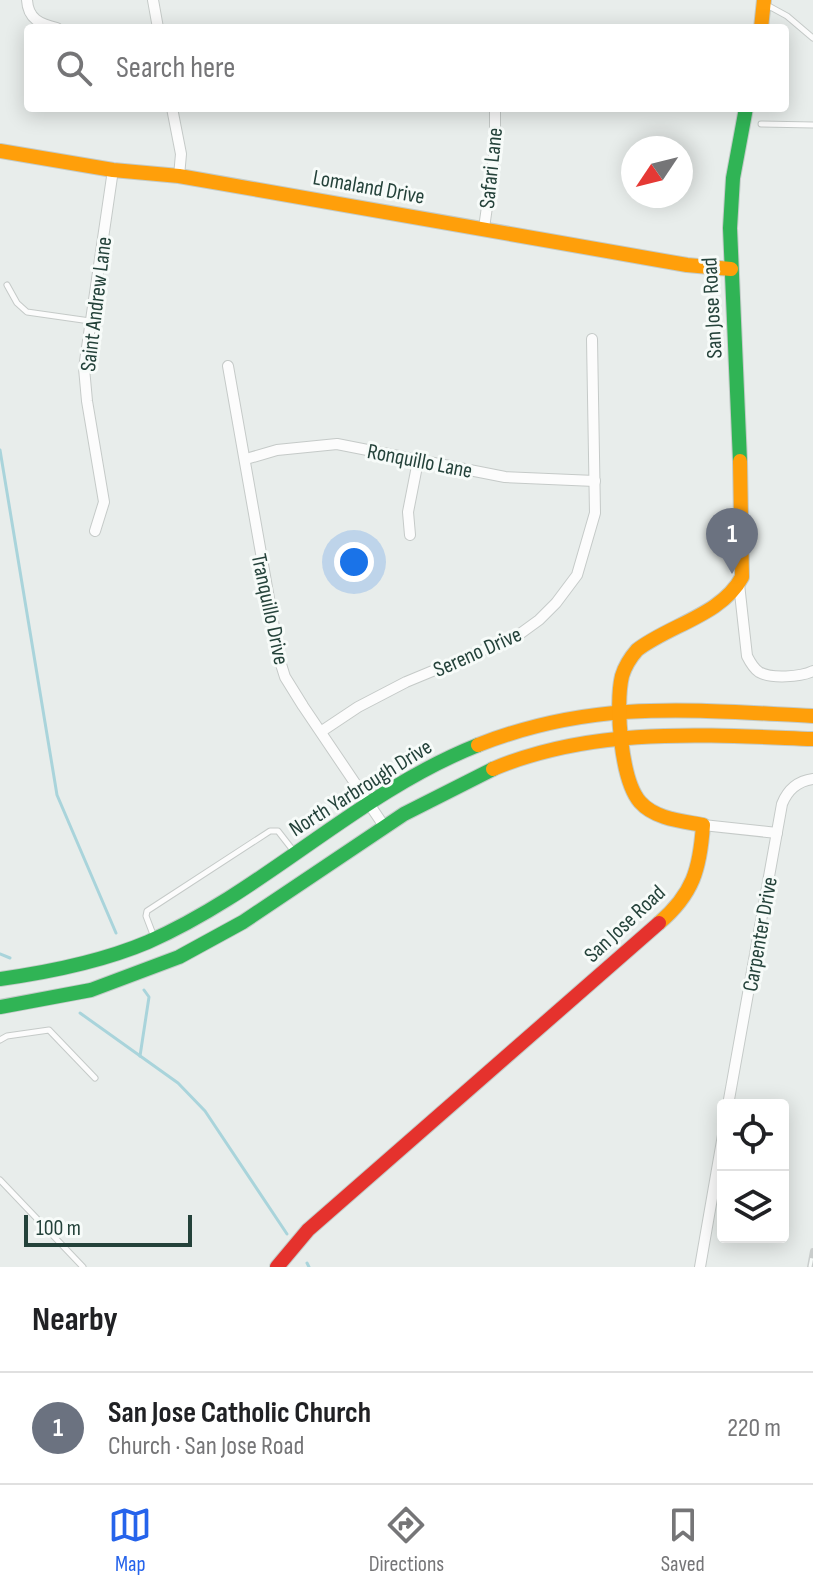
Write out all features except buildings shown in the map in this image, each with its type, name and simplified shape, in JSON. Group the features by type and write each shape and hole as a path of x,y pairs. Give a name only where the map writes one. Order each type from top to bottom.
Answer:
{"street":[{"path":"27,0 31,15 39,24"},
{"path":"153,0 157,24"},
{"path":"761,24 764,2"},
{"path":"173,112 181,154 179,176"},
{"name":"Safari Lane","path":"484,228 495,150 495,112"},
{"name":"San Jose Road","path":"739,584 744,568 730,228 733,178 745,112"},
{"name":"Lomaland Drive","path":"0,151 113,170 179,176 687,265 731,269"},
{"name":"Saint Andrew Lane","path":"95,531 104,502 84,368 113,170"},
{"name":"Sereno Drive","path":"322,731 382,695 507,641 539,620 577,575 595,513 592,339"},
{"name":"Tranquillo Drive","path":"228,366 246,459 268,606 285,677 384,826"},
{"name":"Ronquillo Lane","path":"246,459 277,450 337,444 505,477 595,481"},
{"path":"410,535 408,512 418,461"},
{"path":"739,584 747,656 752,666 768,675 807,674 813,671"},
{"path":"739,584 733,594 638,649 622,674 619,689 627,778 640,802 660,816 703,825 777,833"},
{"name":"North Yarbrough Drive","path":"0,979 81,964 155,938 232,895 424,769 506,734 589,714 621,711 813,716"},
{"name":"North Yarbrough Drive","path":"0,1007 96,988 165,963 233,928 425,801 510,762 556,749 623,739 813,739"},
{"name":"Carpenter Drive","path":"729,1099 785,797 792,787 813,779"},
{"name":"San Jose Road","path":"277,1267 308,1230 673,911 695,882 703,825"},
{"path":"155,938 165,963"},
{"path":"700,1267 717,1169"}],"lane":[{"path":"764,2 813,38"},
{"path":"761,124 813,125"},
{"path":"7,285 17,303 27,312 90,321"},
{"path":"155,938 147,911 270,831 278,831 295,852"},
{"path":"1,1039 49,1030 95,1078"},
{"path":"0,1180 83,1267"}],"waterway":[{"path":"0,450 57,795 116,933"},
{"path":"0,954 10,958"},
{"path":"140,1056 149,997 144,990"},
{"path":"80,1013 178,1083 205,1111 287,1234"},
{"path":"307,1263 309,1267"}],"railway":[{"path":"810,1267 813,1251"}],"traffic: fast":[{"path":"740,461 730,228 733,178 745,112"},
{"path":"0,979 112,955 191,921 392,789 478,745"},
{"path":"0,1007 91,990 179,957 243,922 404,814 493,769"}],"traffic: slow":[{"path":"761,24 764,0"},
{"path":"0,151 113,170 179,176 687,265 731,269"},
{"path":"659,923 680,902 693,880 700,855 703,825 653,812 640,802 633,791 621,742 619,705 622,676 637,650 722,601 742,577 740,461"},
{"path":"478,745 521,730 603,714 684,710 813,716"},
{"path":"493,769 531,755 571,746 651,736 813,739"}],"traffic: jam":[{"path":"277,1267 308,1230 659,923"}],"place":[{"name":"San Jose Catholic Church","path":"732,574"}]}
